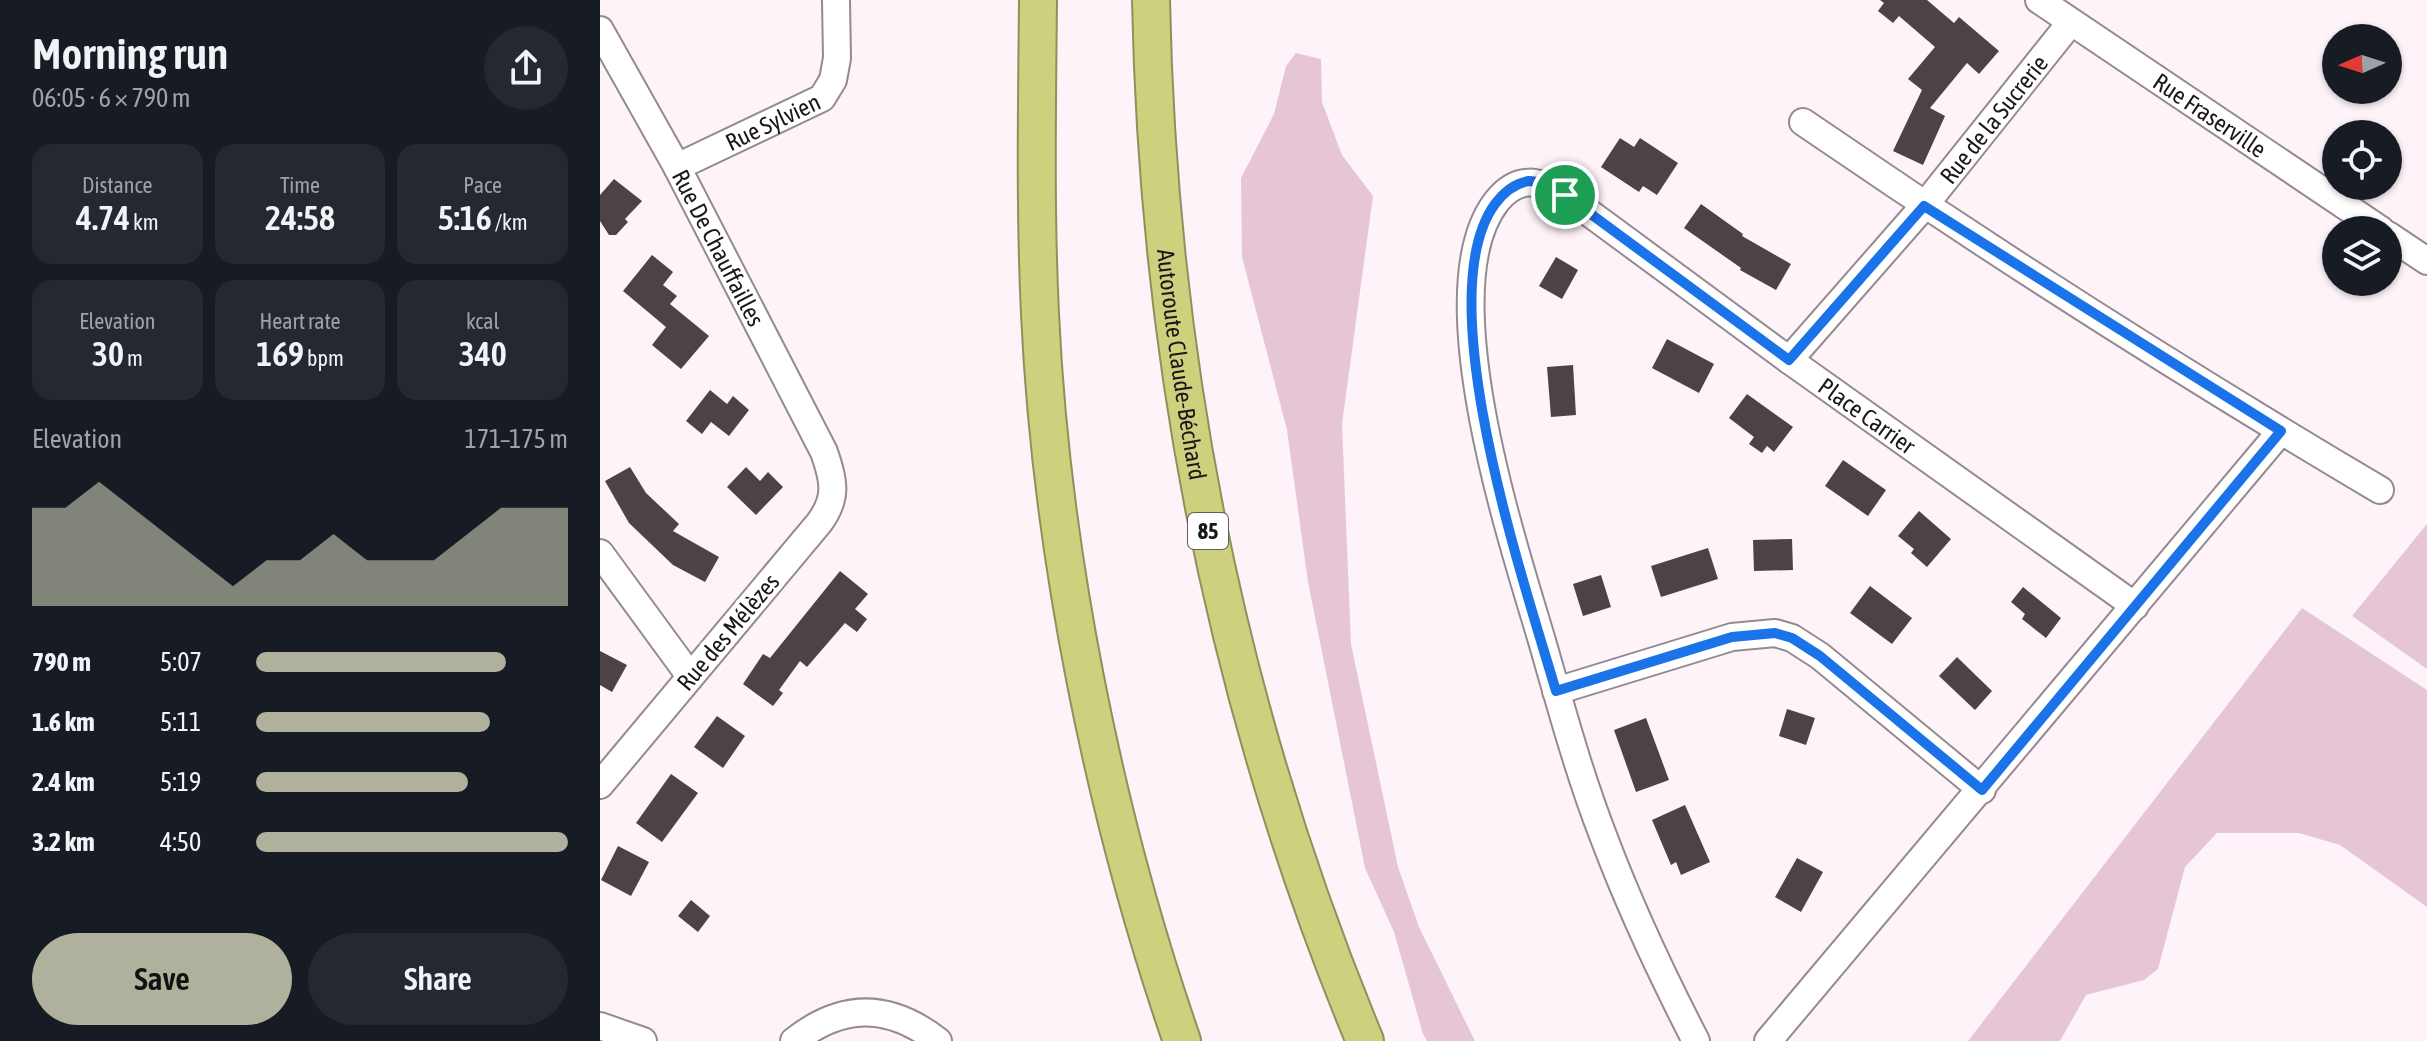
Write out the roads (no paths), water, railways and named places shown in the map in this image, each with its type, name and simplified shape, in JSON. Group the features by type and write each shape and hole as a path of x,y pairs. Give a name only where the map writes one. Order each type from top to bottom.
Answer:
{"highway":[{"path":"1020,0 1022,127 1029,226 1061,525 1092,703 1124,849 1182,1041"},
{"path":"1038,0 1037,230 1041,335"},
{"name":"Autoroute Claude-Béchard","path":"1151,0 1153,99 1169,295 1183,393 1219,585 1276,800 1305,889 1365,1041"}],"street":[{"name":"Rue Sylvien","path":"677,167 822,98 833,80 837,58 836,0"},
{"name":"Rue Fraserville","path":"2039,0 2360,216"},
{"name":"Rue de la Sucrerie","path":"1789,360 1924,206 2071,22"},
{"name":"Rue De Chauffailles","path":"600,30 677,167 831,469"},
{"path":"1803,122 1924,206 2380,490"},
{"name":"Place Carrier","path":"1696,1041 1656,961 1603,836 1517,558 1478,386 1471,315 1473,276 1483,224 1499,198 1519,182 1539,182 1551,187 2135,606"},
{"path":"2402,244 2427,261"},
{"path":"1768,1041 2281,431"},
{"name":"Rue des Mélèzes","path":"600,785 830,508 833,489 831,469"},
{"path":"600,553 690,676"},
{"path":"1556,691 1732,637 1775,633 1792,638 1820,656 1982,790"},
{"path":"794,1041 842,1013 873,1012 915,1025 938,1041"},
{"path":"600,1026 643,1041"}]}
